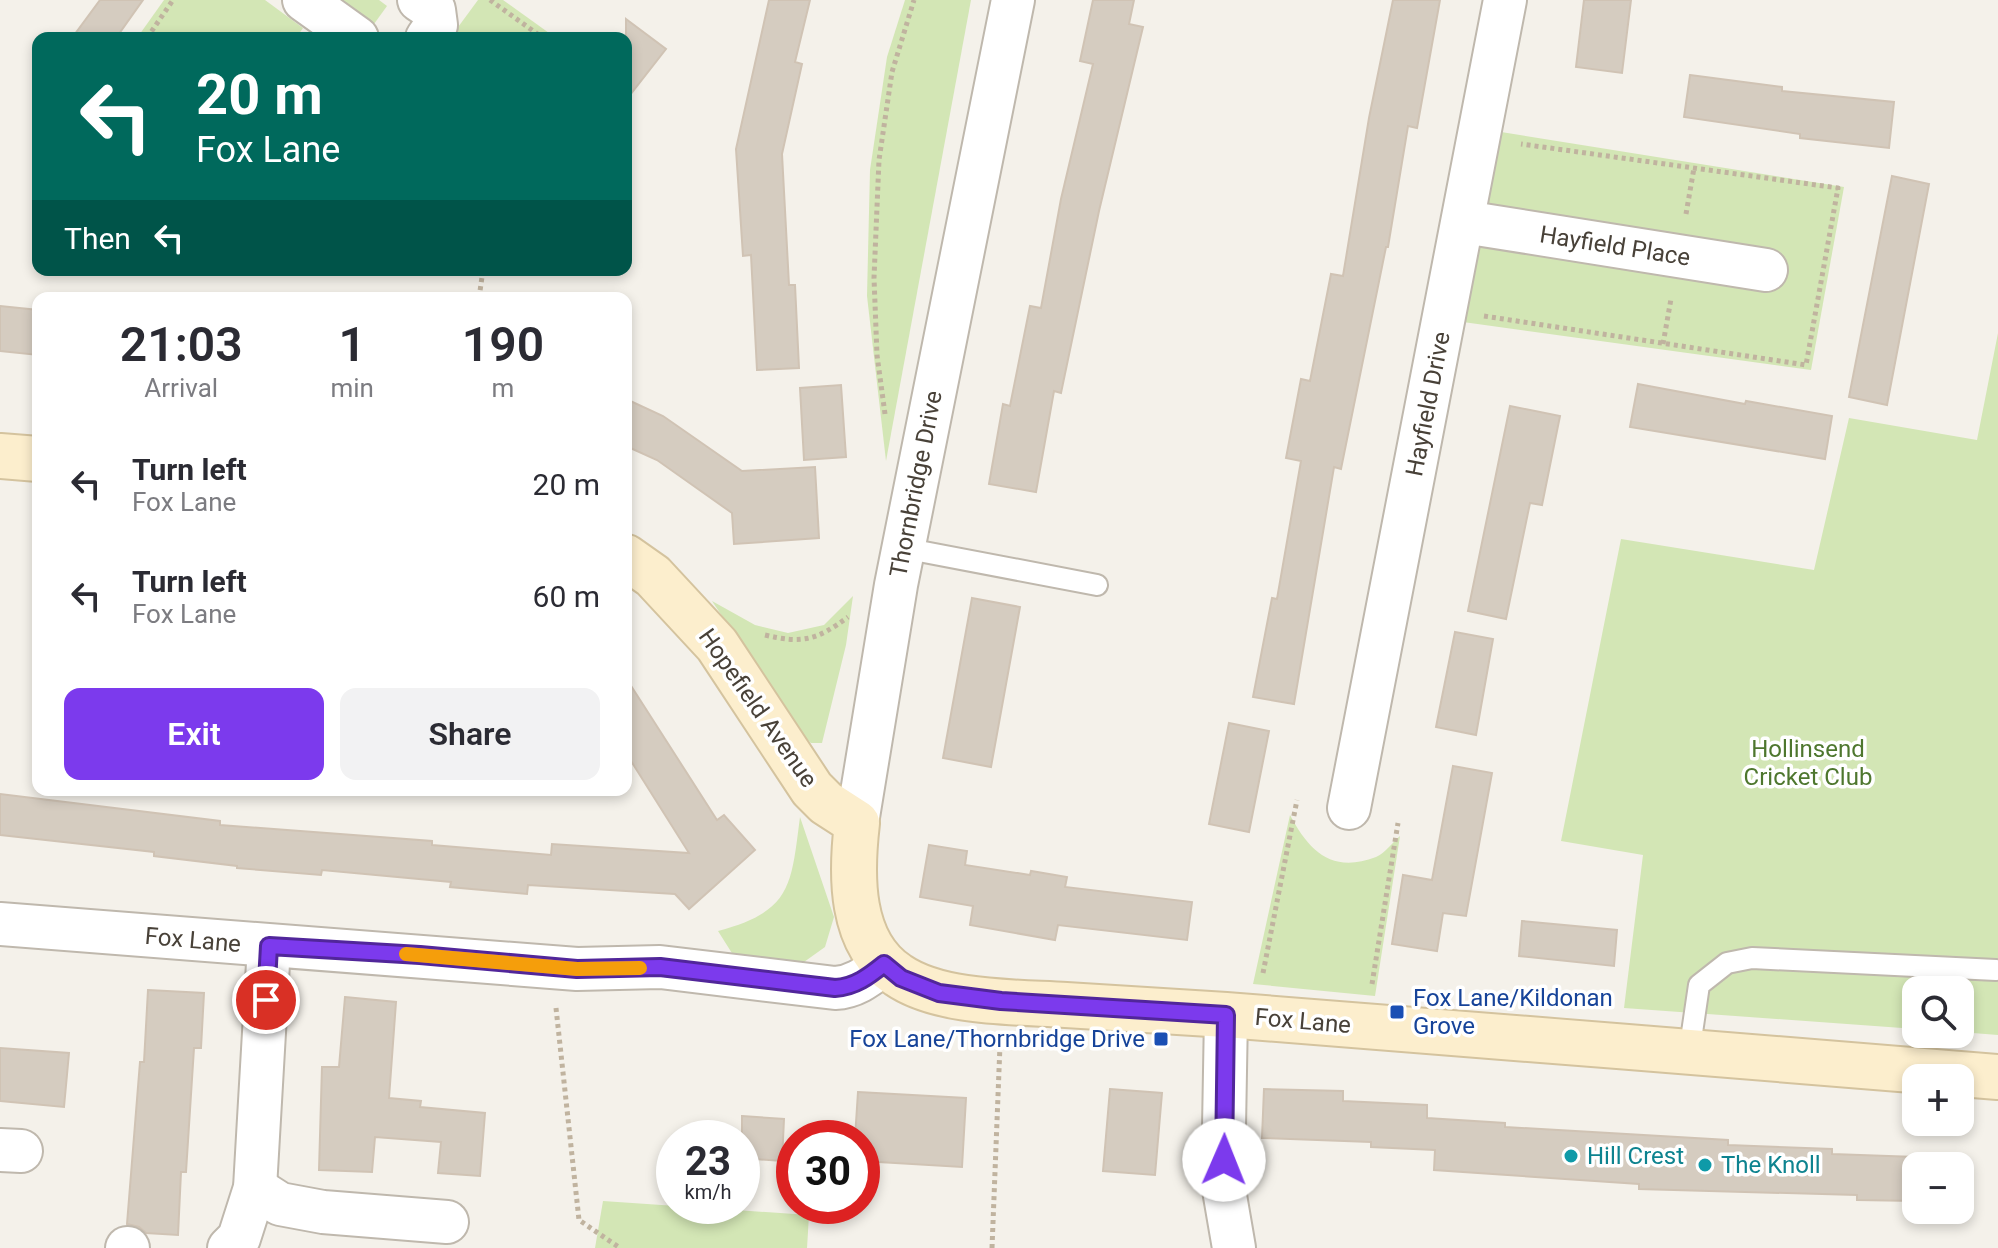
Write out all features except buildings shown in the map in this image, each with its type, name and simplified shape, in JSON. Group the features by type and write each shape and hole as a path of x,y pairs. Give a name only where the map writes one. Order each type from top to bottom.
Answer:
{"street":[{"path":"304,0 349,32"},
{"path":"419,0 434,10 436,25 431,32"},
{"name":"Thornbridge Drive","path":"884,964 865,933 853,887 857,823 903,548 1013,0"},
{"name":"Hayfield Drive","path":"1349,808 1505,0"},
{"name":"Hayfield Place","path":"1464,222 1766,270"},
{"path":"0,456 32,459"},
{"name":"Hopefield Avenue","path":"632,561 653,576 717,645 812,789 826,803 857,823"},
{"name":"Fox Lane","path":"0,924 560,967 660,967 835,988 847,988 862,981 884,964 901,978 939,993 1001,1001 1240,1016 1998,1077"},
{"path":"229,1248 239,1238 255,1188 269,946"},
{"path":"1234,1248 1223,1184 1240,1016"},
{"path":"255,1188 280,1204 323,1212 447,1222"}],"lane":[{"path":"903,548 1097,585"},
{"path":"1689,1053 1699,985 1727,963 1752,958 1996,970"}],"path":[{"path":"151,32 173,0"},
{"path":"490,0 535,32"},
{"path":"886,423 877,355 874,278 879,160 892,72 914,0"},
{"path":"759,634 782,639 813,639 852,614"},
{"path":"1240,1016 1297,800"},
{"path":"1365,1026 1398,823"},
{"path":"560,967 555,1019 579,1220 620,1248"},
{"path":"992,1248 1001,1001"}],"green space":[{"path":"164,0 265,0 303,28 300,32 141,32"},
{"path":"340,0 379,0 387,6 374,24"},
{"path":"478,0 503,0 548,32 454,32"},
{"path":"905,0 971,0 886,461 867,296 870,170 887,57"},
{"path":"1495,131 1844,187 1811,370 1463,322"},
{"name":"Hollinsend Cricket Club","path":"1998,333 1998,1035 1974,1033 1974,976 1902,976 1902,1028 1624,1008 1643,855 1561,841 1621,539 1814,570 1849,418 1977,440"},
{"path":"853,596 846,645 822,743 811,743 800,733 712,601 755,625 788,633 824,625"},
{"path":"1290,815 1314,849 1334,861 1360,862 1376,857 1400,836 1375,996 1253,984"},
{"path":"800,817 834,917 825,947 804,962 735,958 718,931 761,914 783,892 794,861"},
{"path":"603,1201 656,1205 656,1224 760,1224 760,1212 776,1213 776,1224 808,1224 807,1248 595,1248"}],"slow traffic":[{"path":"406,954 577,969 640,968"}],"place":[{"name":"Fox Lane/Kildonan Grove","path":"1397,1012"},
{"name":"Fox Lane/Thornbridge Drive","path":"1161,1039"},
{"name":"Hill Crest","path":"1571,1156"},
{"name":"The Knoll","path":"1705,1165"}],"route":[{"path":"266,1000 269,946 577,969 660,967 835,988 847,988 862,981 884,964 901,978 939,993 1001,1001 1226,1015 1224,1160"}]}
